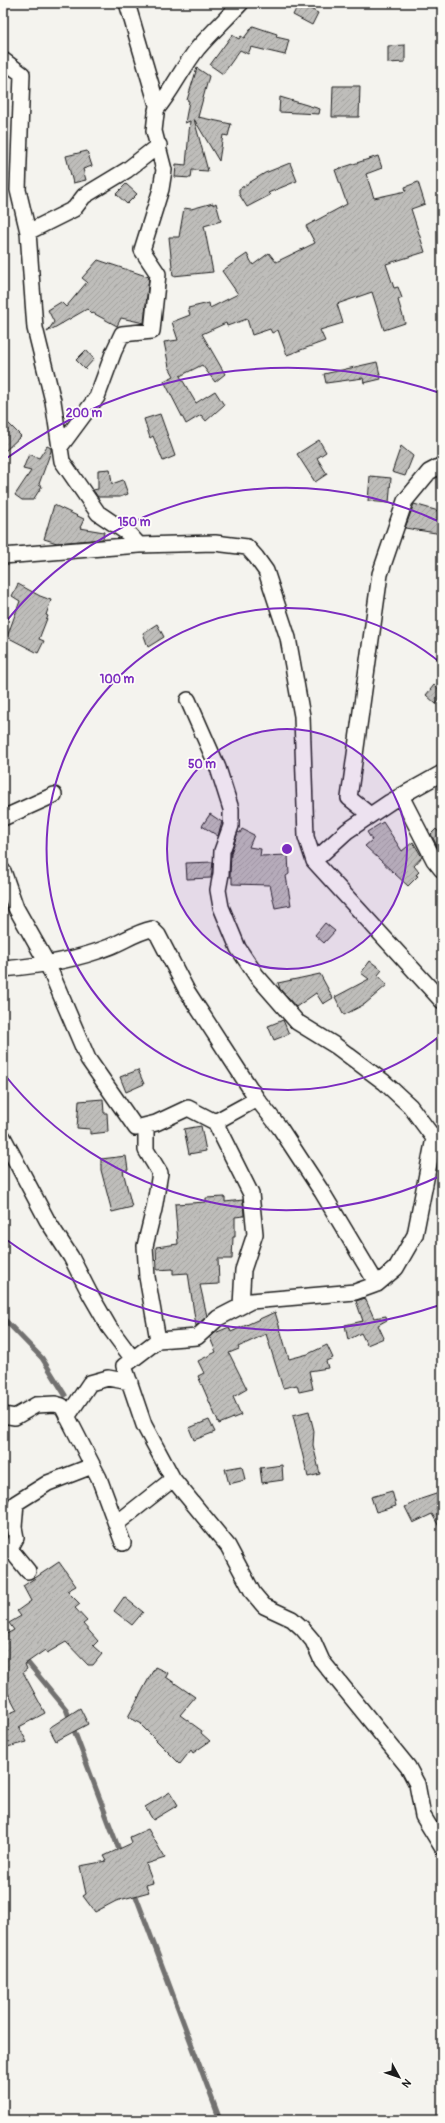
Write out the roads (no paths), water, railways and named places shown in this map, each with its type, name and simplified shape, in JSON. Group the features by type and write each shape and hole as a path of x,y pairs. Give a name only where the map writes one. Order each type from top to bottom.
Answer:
{"street":[{"path":"60,447 97,397 122,334 152,331 158,274 142,250 162,188 164,170 154,131 157,105 144,58 130,18 127,3"},
{"path":"156,110 167,97 179,75 198,48 241,3"},
{"path":"3,60 22,74 18,190 28,232 35,328 53,401 62,461 98,513 129,534 139,545"},
{"path":"28,232 74,209 84,196 127,170 158,145"},
{"path":"370,816 349,798 380,574 405,501 429,472 442,465"},
{"path":"5,558 139,545 215,543 248,547 266,572 288,638 302,716 306,837 314,861 442,1001"},
{"path":"188,700 218,768 231,810 231,826 222,851 221,874 218,890 221,907 238,948 256,975 297,1022 336,1046 384,1082 410,1106 438,1144 415,1236 396,1268 377,1284 355,1292 251,1301 218,1318 197,1336 158,1340 132,1358 124,1366 144,1425 172,1479 228,1546 253,1593 264,1606 292,1619 302,1628 312,1641 322,1661 408,1767 417,1784 423,1816 442,1847"},
{"path":"314,861 347,831 401,796 442,773"},
{"path":"3,818 54,795"},
{"path":"401,796 434,860 442,870"},
{"path":"3,871 16,908 47,963 88,1059 136,1128 146,1126 188,1108 215,1122 251,1194 255,1234 243,1270 241,1306"},
{"path":"3,969 75,958 110,947 143,931 152,929 158,935 187,991 257,1100 284,1134 377,1284"},
{"path":"215,1122 257,1100"},
{"path":"146,1126 146,1150 160,1173 154,1209 145,1246 146,1277 158,1340"},
{"path":"3,1137 47,1220 71,1257 109,1327 132,1358"},
{"path":"67,1417 90,1383 108,1378 130,1382"},
{"path":"3,1415 15,1417 36,1405 55,1404 62,1406 99,1478 124,1543"},
{"path":"28,1571 10,1549 16,1538 14,1527 16,1503 48,1483 92,1466"},
{"path":"116,1524 172,1479"}],"waterway":[{"path":"3,1318 42,1358 65,1395"},
{"path":"24,1658 66,1709 121,1855"},
{"path":"134,1891 220,2120"}]}
